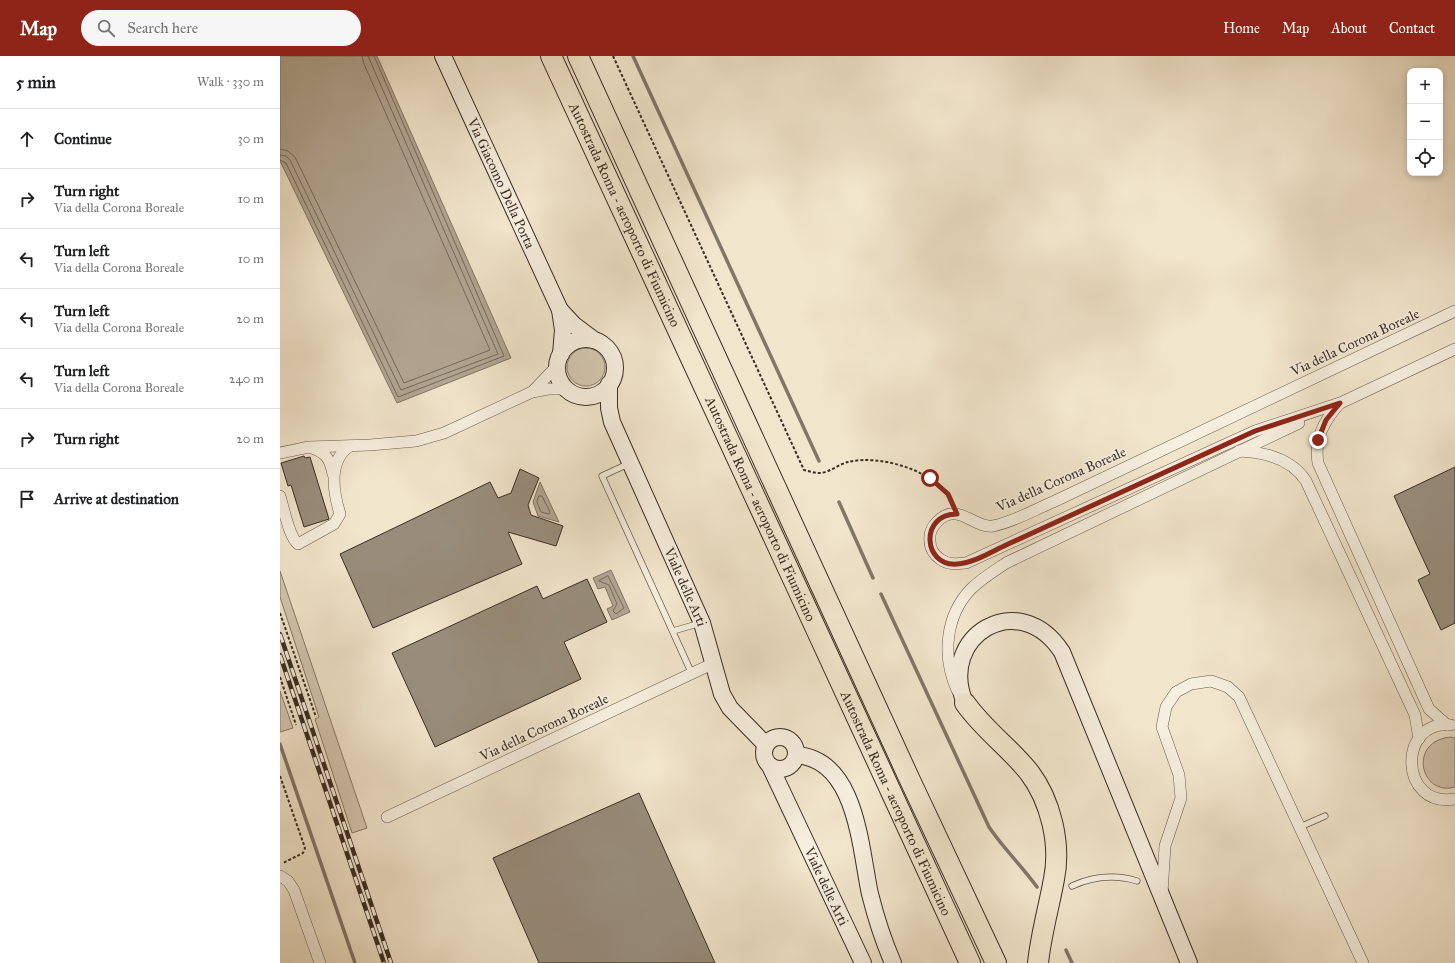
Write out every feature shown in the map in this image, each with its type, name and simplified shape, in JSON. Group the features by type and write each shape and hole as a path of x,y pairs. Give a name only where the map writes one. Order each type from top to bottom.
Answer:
{"highway":[{"name":"Autostrada Roma - aeroporto di Fiumicino","path":"551,56 970,963"},
{"name":"Autostrada Roma - aeroporto di Fiumicino","path":"578,56 902,764 996,963"},
{"path":"965,703 988,732 1016,758 1030,774 1049,812 1055,839 1056,865 1041,937 1038,963"}],"street":[{"name":"Via Giacomo Della Porta","path":"443,56 560,310 563,330 559,359 559,377 566,389"},
{"name":"Via Giacomo Della Porta","path":"560,310 574,325 594,340 607,347 614,361 614,376 610,384"},
{"name":"Via della Corona Boreale","path":"957,514 964,515 987,526 1008,521 1052,502 1455,311"},
{"path":"532,392 574,341 584,339 594,340"},
{"path":"965,703 956,687 950,670 947,645 956,610 970,590 979,582 1006,563 1238,451 1455,349"},
{"path":"280,453 309,447 350,446 416,441 437,435 532,392 548,389 566,389 573,393 585,396 597,394 610,384"},
{"name":"Viale delle Arti","path":"610,384 609,408 612,422 702,623 718,686 730,708 766,745 764,753 863,963"},
{"name":"Viale delle Arti","path":"585,396 612,422"},
{"path":"957,514 941,518 932,527 929,538 932,549 938,558 944,562 956,564 966,563 1255,431 1340,403"},
{"path":"1340,403 1330,414 1319,435 1316,451 1320,469 1429,709 1451,725"},
{"path":"333,477 337,461 342,451 350,446"},
{"path":"280,496 292,535 298,544 328,529 338,520 340,514 336,501 333,477 328,457 322,452 309,447"},
{"path":"1238,451 1260,453 1285,462 1301,473 1415,715 1419,739"},
{"path":"965,703 959,678 962,660 969,644 981,632 996,623 1012,620 1036,626 1051,637 1062,652 1161,898 1189,963"},
{"name":"Via della Corona Boreale","path":"387,817 712,664"},
{"path":"1161,898 1165,846 1181,798 1179,775 1162,727 1166,707 1176,692 1191,684 1211,681 1228,687 1240,697 1363,963"},
{"path":"1451,725 1437,727 1427,731 1419,739 1413,749 1411,762 1412,774 1418,785 1427,793 1438,799 1453,801"},
{"path":"766,745 775,738 786,738 794,745 796,755 792,764 784,769 770,766"},
{"path":"796,755 813,758 825,765 840,783 847,797 858,831 873,907 883,941 893,963"},
{"path":"280,876 288,881 294,890 320,963"}],"lane":[{"path":"631,463 602,476 692,674"},
{"path":"672,631 702,623"},
{"path":"1300,827 1325,816"},
{"path":"1072,886 1091,878 1101,876 1119,877 1137,882"}],"path":[{"path":"613,56 804,470 820,473 848,462 875,461 909,468 930,478 944,489 957,514"},
{"path":"280,613 316,717"},
{"path":"280,677 296,725"},
{"path":"280,776 305,848 303,853 283,863"}],"shaded area":[{"path":"582,348 590,348 600,353 604,360 604,374 600,381 590,386 582,386 572,381 570,378 567,371 567,363 572,353 575,351"},
{"path":"280,571 367,828 352,833 315,719 319,717 280,597"},
{"path":"280,691 293,728 280,732"},
{"path":"1450,737 1455,738 1455,787 1443,788 1434,784 1427,777 1424,768 1424,758 1428,748 1436,741"}],"water":[{"path":"280,56 377,56 511,358 397,403 280,161"},
{"path":"540,482 559,522 538,516 533,502"},
{"path":"611,570 630,612 612,620 607,609 613,606 605,587 598,589 593,578"}],"building":[{"path":"304,456 305,458 310,457 329,519 304,527 291,485 288,486 281,463"},
{"path":"1455,467 1455,623 1441,630 1418,580 1430,574 1394,496"},
{"path":"520,469 539,478 528,505 531,515 563,526 556,546 508,532 522,564 373,628 340,554 490,482 498,498 511,493"},
{"path":"587,579 607,622 564,642 581,679 435,747 392,653 537,586 543,599"},
{"path":"639,793 715,963 539,963 493,858"}],"waterway":[{"path":"633,56 819,461"},
{"path":"839,502 873,578"},
{"path":"881,594 989,827 1037,887"},
{"path":"280,744 355,963"},
{"path":"1066,950 1072,963"}],"railway":[{"path":"280,634 391,963"},
{"path":"280,655 384,963"}],"route":[{"path":"930,478 940,485 948,494 957,514 951,514 936,522 930,533 930,544 934,554 938,558 949,564 956,564 966,563 1255,431 1340,403 1326,420 1318,440"}]}
